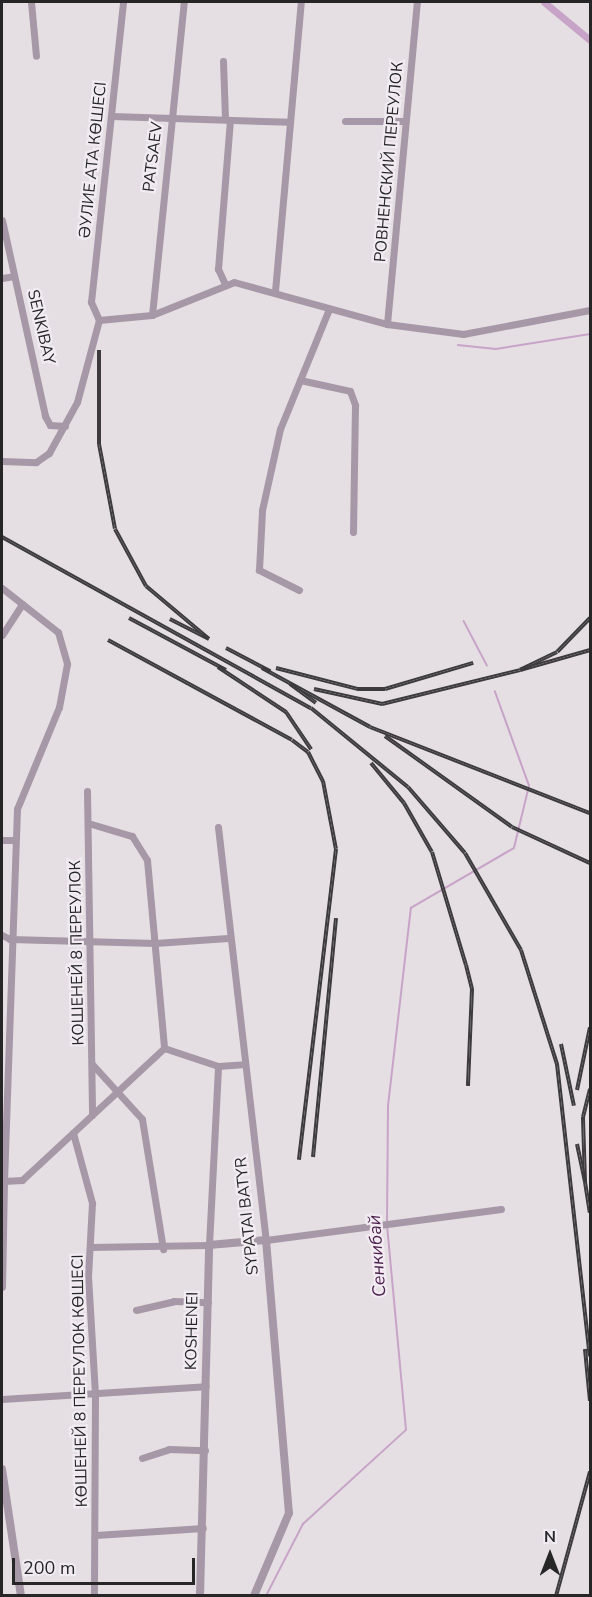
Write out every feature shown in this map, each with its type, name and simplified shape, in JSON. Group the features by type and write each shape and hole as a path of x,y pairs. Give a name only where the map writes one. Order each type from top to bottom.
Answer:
{"street":[{"path":"31,2 36,56"},
{"name":"ӘУЛИЕ АТА КӨШЕСІ","path":"99,320 91,302 123,2"},
{"name":"PATSAEV","path":"152,315 170,121 184,2"},
{"path":"275,291 301,2"},
{"name":"РОВНЕНСКИЙ ПЕРЕУЛОК","path":"387,324 417,2"},
{"path":"223,60 227,118 218,269 225,284"},
{"path":"112,116 170,121 227,118 289,122"},
{"path":"345,121 405,121"},
{"name":"SENKIBAY","path":"2,220 45,416 50,425 65,426"},
{"path":"2,278 14,276"},
{"path":"2,461 43,458 65,426 99,320 152,315 225,284 246,282 329,309 387,324 463,333 591,310"},
{"path":"299,590 264,575 256,560 279,429 329,309"},
{"path":"300,380 350,392 355,405 353,532"},
{"path":"2,588 58,632 67,664 59,706 17,809 10,939 2,1287"},
{"path":"3,631 22,604"},
{"name":"КОШЕНЕЙ 8 ПЕРЕУЛОК","path":"87,791 92,1115"},
{"path":"88,824 132,836 147,860 164,1048"},
{"name":"SYPATAI BATYR","path":"218,827 228,938 266,1240 289,1513 254,1596"},
{"path":"2,840 15,840"},
{"path":"2,934 10,939 91,937 155,943 228,938"},
{"path":"164,1048 218,1066 245,1064"},
{"path":"4,1181 22,1180 164,1048"},
{"path":"92,1064 146,1129 163,1249"},
{"name":"KOSHENEI","path":"200,1596 208,1245 218,1066"},
{"name":"КӨШЕНЕЙ 8 ПЕРЕУЛОК КӨШЕСІ","path":"73,1133 87,1171 95,1394 94,1596"},
{"path":"90,1248 163,1249 266,1240 501,1209"},
{"path":"136,1310 174,1301 208,1302"},
{"path":"2,1399 206,1386"},
{"path":"142,1458 170,1449 205,1450"},
{"path":"2,1469 21,1596"},
{"path":"96,1535 203,1528"}],"waterway":[{"path":"544,2 590,40"},
{"path":"458,345 496,349 590,334"},
{"path":"464,621 487,665"},
{"name":"Сенкибай","path":"387,1222 388,1106 411,908 514,848 529,786 495,692"},
{"name":"Сенкибай","path":"266,1596 303,1524 406,1430 387,1227"}],"railway":[{"path":"99,350 99,444 115,529 146,586 209,639 170,619"},
{"path":"2,537 311,708 408,787 465,853 521,950 557,1064 590,1356"},
{"path":"129,618 226,670"},
{"path":"590,618 557,652 520,670 590,650"},
{"path":"108,640 292,740 308,752 323,781 336,849 299,1160"},
{"path":"226,648 270,671"},
{"path":"276,668 358,689 385,689 473,663"},
{"path":"218,667 286,712 311,749"},
{"path":"262,668 370,727 590,813"},
{"path":"314,689 382,704 520,670"},
{"path":"290,684 316,703"},
{"path":"385,736 512,827 590,863"},
{"path":"371,763 404,803 432,852 466,965 472,989 468,1086"},
{"path":"313,1157 336,918"},
{"path":"577,1090 590,1027"},
{"path":"561,1044 574,1106"},
{"path":"577,1144 585,1182 583,1117 590,1089"},
{"path":"585,1182 590,1213"},
{"path":"585,1349 590,1401"},
{"path":"556,1596 590,1472"}]}
